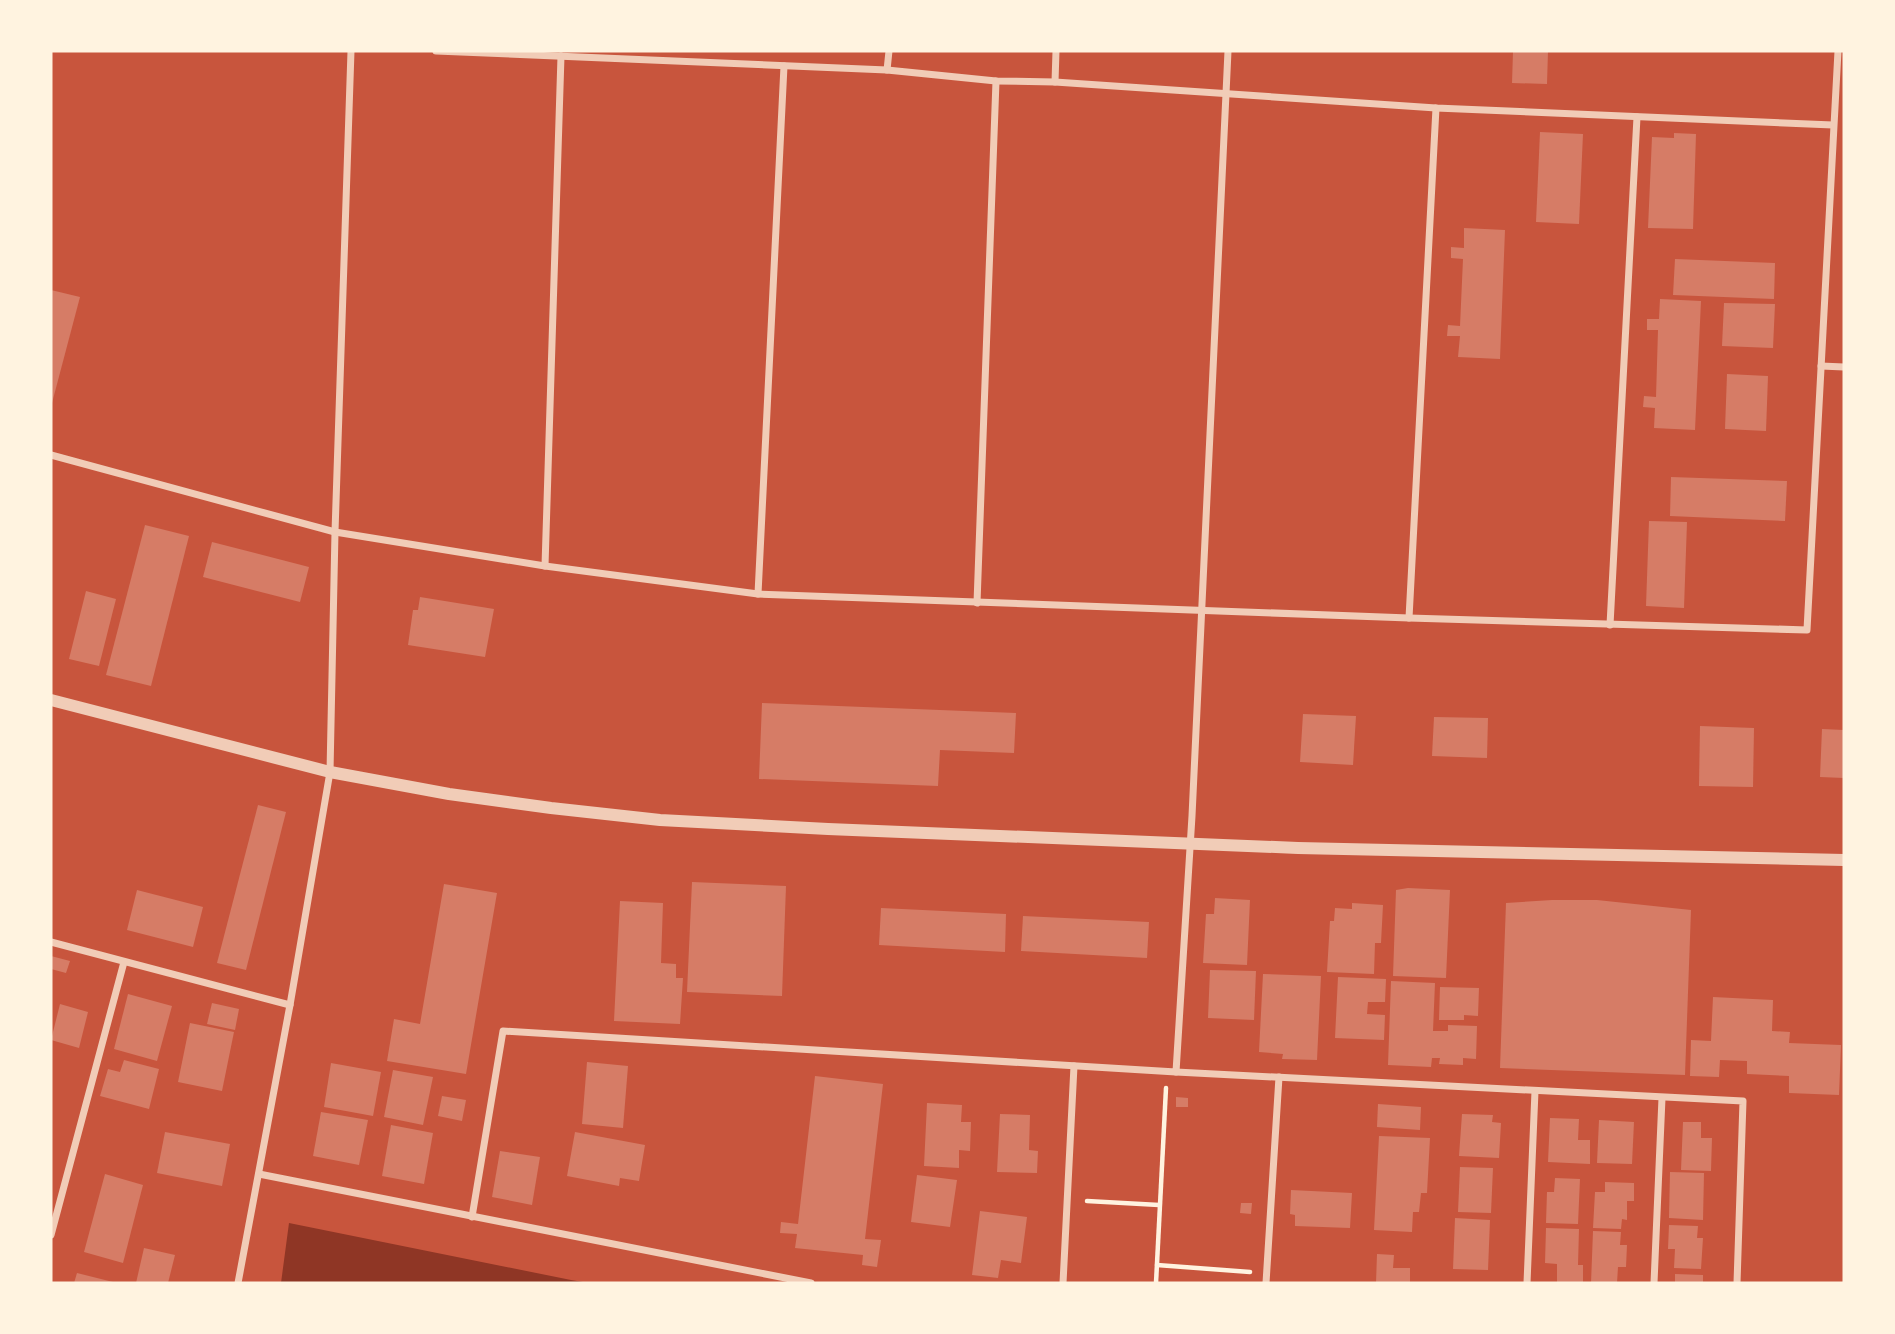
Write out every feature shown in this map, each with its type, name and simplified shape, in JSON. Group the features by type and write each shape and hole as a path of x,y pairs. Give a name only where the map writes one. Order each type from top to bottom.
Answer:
{"street":[{"path":"238,1283 330,772 351,51"},
{"path":"436,51 887,70 996,81 1055,82 1436,108 1833,125"},
{"path":"887,70 888,51"},
{"path":"1055,82 1056,51"},
{"path":"1176,1072 1191,844 1228,51"},
{"path":"51,455 335,532 545,566 758,594 1807,630 1839,51"},
{"path":"545,566 561,56"},
{"path":"758,594 784,66"},
{"path":"977,603 996,81"},
{"path":"1409,618 1436,108"},
{"path":"1610,625 1637,117"},
{"path":"1821,366 1844,367"},
{"path":"51,700 330,772 462,796 660,820 828,830 1191,844 1844,860"},
{"path":"51,942 290,1005"},
{"path":"51,1235 124,962"},
{"path":"472,1217 503,1031 1167,1072 1743,1101 1737,1283"},
{"path":"1063,1283 1074,1066"},
{"path":"1266,1283 1279,1077"},
{"path":"1527,1283 1535,1091"},
{"path":"1654,1283 1662,1098"},
{"path":"259,1174 811,1283"}],"path":[{"path":"1156,1283 1167,1072"},
{"path":"1067,1199 1159,1205"},
{"path":"1157,1265 1266,1273"}],"shaded area":[{"path":"289,1223 571,1280 589,1283 281,1283"}],"building":[{"path":"1513,51 1548,51 1547,84 1512,83"},
{"path":"1540,132 1583,134 1579,224 1536,222"},
{"path":"1674,133 1696,134 1693,229 1648,228 1652,137 1674,138"},
{"path":"1464,228 1505,230 1500,359 1458,357 1460,336 1447,336 1448,325 1460,326 1463,259 1451,258 1451,247 1464,248"},
{"path":"1675,259 1775,263 1774,299 1673,295"},
{"path":"51,290 80,297 52,403 51,402"},
{"path":"1660,299 1701,301 1695,430 1654,428 1655,408 1643,407 1644,396 1656,397 1658,330 1647,330 1647,319 1659,319"},
{"path":"1724,303 1775,304 1773,348 1722,346"},
{"path":"1727,374 1768,376 1766,431 1725,429"},
{"path":"1671,477 1787,481 1785,521 1670,516"},
{"path":"1649,521 1687,522 1684,608 1646,606"},
{"path":"145,525 189,536 151,686 106,675"},
{"path":"212,542 309,567 300,602 203,577"},
{"path":"86,591 116,599 99,666 69,659"},
{"path":"420,597 494,609 485,657 408,645 413,610 418,610"},
{"path":"762,703 1016,713 1014,753 940,750 938,786 759,779"},
{"path":"1303,714 1356,716 1353,765 1300,762"},
{"path":"1434,717 1488,718 1487,758 1432,756"},
{"path":"1700,726 1754,728 1753,787 1699,786"},
{"path":"1822,729 1844,730 1844,778 1820,777"},
{"path":"258,805 286,812 246,970 217,963"},
{"path":"692,882 786,886 782,996 687,992"},
{"path":"444,884 497,893 466,1074 387,1061 394,1019 420,1024"},
{"path":"137,890 203,907 193,947 127,930"},
{"path":"1396,890 1450,890 1446,978 1393,976"},
{"path":"1215,898 1250,900 1247,965 1203,963 1206,914 1214,914"},
{"path":"1597,900 1691,910 1685,1075 1500,1068 1506,903"},
{"path":"620,901 663,903 661,963 676,964 676,978 683,978 680,1024 614,1021"},
{"path":"1352,903 1383,905 1381,943 1375,943 1374,974 1327,972 1330,921 1334,921 1335,908 1352,909"},
{"path":"881,908 1006,914 1005,952 879,945"},
{"path":"1023,916 1149,922 1147,958 1021,951"},
{"path":"51,956 70,961 66,973 51,969"},
{"path":"1210,970 1256,971 1254,1020 1208,1018"},
{"path":"1263,974 1321,976 1317,1060 1282,1059 1283,1054 1259,1052"},
{"path":"1338,977 1386,979 1385,1002 1368,1002 1367,1014 1385,1015 1384,1040 1335,1038"},
{"path":"1391,981 1435,983 1433,1031 1448,1031 1448,1025 1477,1026 1476,1059 1463,1058 1463,1065 1439,1064 1440,1058 1432,1058 1431,1067 1388,1065"},
{"path":"1440,987 1479,988 1478,1016 1464,1015 1464,1020 1439,1020"},
{"path":"128,994 172,1006 157,1061 114,1049"},
{"path":"1713,997 1773,1000 1772,1031 1790,1032 1789,1043 1841,1045 1839,1095 1789,1093 1789,1076 1747,1074 1747,1061 1720,1060 1719,1077 1690,1076 1691,1040 1711,1041"},
{"path":"212,1003 239,1009 235,1030 207,1024"},
{"path":"60,1004 88,1012 79,1048 51,1040"},
{"path":"190,1023 234,1032 222,1091 178,1082"},
{"path":"124,1060 159,1069 149,1109 100,1096 108,1069 120,1072"},
{"path":"587,1062 628,1066 623,1128 582,1124"},
{"path":"331,1063 381,1072 373,1116 324,1107"},
{"path":"393,1070 433,1077 423,1125 384,1117"},
{"path":"815,1076 883,1084 865,1239 881,1240 877,1267 862,1265 863,1255 795,1248 797,1234 780,1233 781,1222 798,1224"},
{"path":"442,1096 466,1100 462,1121 438,1116"},
{"path":"1176,1097 1188,1098 1188,1107 1176,1107"},
{"path":"927,1103 962,1105 961,1122 971,1122 970,1151 959,1150 959,1168 924,1166"},
{"path":"1378,1104 1421,1107 1420,1130 1377,1127"},
{"path":"321,1112 368,1120 359,1165 313,1156"},
{"path":"1000,1114 1030,1115 1029,1150 1038,1151 1037,1173 997,1172"},
{"path":"1462,1114 1493,1115 1492,1122 1501,1123 1499,1158 1459,1156"},
{"path":"1550,1118 1579,1119 1578,1140 1590,1140 1590,1164 1548,1162"},
{"path":"1599,1120 1634,1122 1632,1164 1597,1163"},
{"path":"1683,1122 1701,1122 1701,1138 1712,1138 1711,1171 1681,1170"},
{"path":"391,1125 433,1133 424,1184 382,1176"},
{"path":"165,1132 230,1144 222,1186 157,1173"},
{"path":"575,1132 645,1145 639,1181 620,1178 619,1186 567,1176"},
{"path":"1379,1136 1430,1138 1427,1193 1421,1193 1419,1212 1413,1212 1412,1232 1374,1230"},
{"path":"500,1151 540,1157 532,1205 492,1197"},
{"path":"1460,1167 1493,1168 1491,1213 1458,1212"},
{"path":"1670,1172 1704,1173 1703,1220 1669,1218"},
{"path":"105,1174 143,1185 123,1263 84,1252"},
{"path":"917,1175 957,1180 950,1227 911,1222"},
{"path":"1555,1178 1580,1179 1578,1224 1546,1223 1547,1192 1554,1192"},
{"path":"1605,1182 1634,1183 1634,1201 1627,1201 1627,1220 1622,1219 1621,1229 1593,1228 1595,1192 1605,1192"},
{"path":"1291,1190 1352,1193 1350,1228 1295,1226 1295,1215 1290,1214"},
{"path":"1241,1203 1252,1203 1251,1214 1240,1213"},
{"path":"980,1211 1027,1217 1021,1263 1001,1260 998,1278 972,1275"},
{"path":"1455,1218 1490,1220 1488,1270 1453,1269"},
{"path":"1669,1225 1698,1226 1697,1238 1703,1238 1701,1269 1674,1268 1675,1249 1668,1249"},
{"path":"1546,1228 1579,1229 1578,1265 1583,1265 1583,1283 1557,1283 1557,1264 1545,1263"},
{"path":"1593,1231 1621,1232 1620,1245 1627,1245 1626,1267 1618,1267 1617,1283 1591,1283"},
{"path":"144,1248 175,1255 168,1283 136,1283"},
{"path":"1377,1254 1394,1255 1393,1268 1410,1268 1410,1283 1376,1283"},
{"path":"77,1273 113,1282 113,1283 74,1283"},
{"path":"1675,1274 1703,1275 1703,1283 1675,1283"}]}
